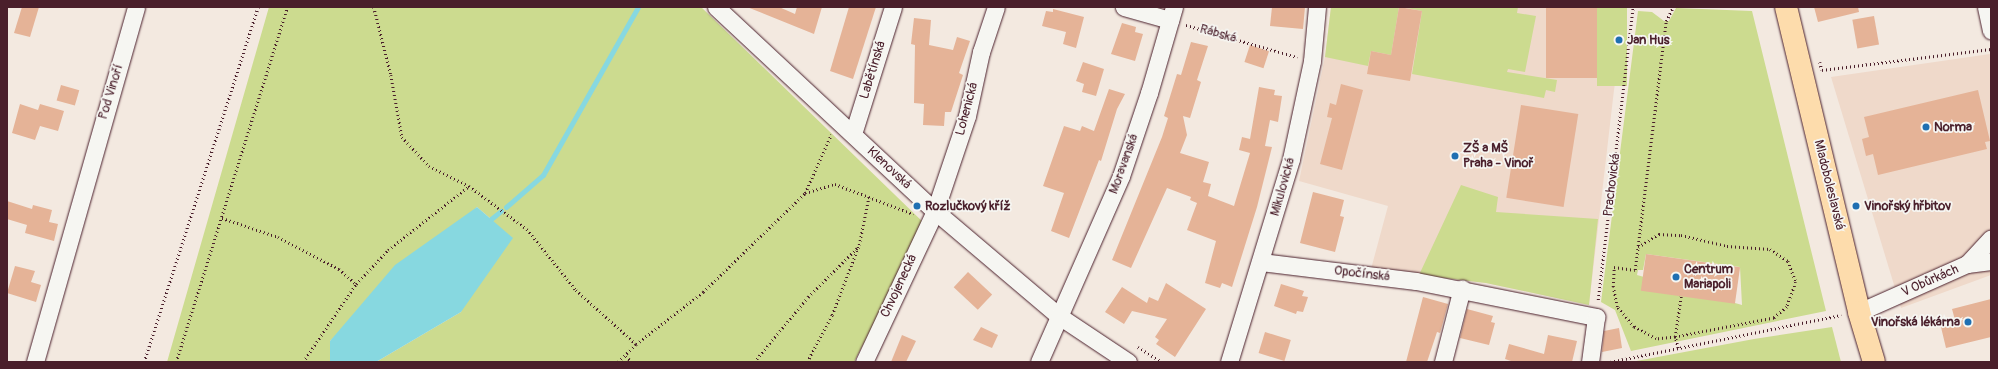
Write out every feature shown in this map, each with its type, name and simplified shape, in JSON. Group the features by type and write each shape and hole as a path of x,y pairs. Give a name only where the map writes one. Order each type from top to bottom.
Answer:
{"main road":[{"name":"Mladoboleslavská","path":"1786,7 1859,312 1874,362"}],"street":[{"name":"Pod Vinoří","path":"35,362 86,176 136,7"},
{"name":"Klenovská","path":"716,7 838,119 935,211 1059,316 1128,362"},
{"name":"Labětínská","path":"853,134 893,7"},
{"name":"Lohenická","path":"935,211 967,116 981,52 996,7"},
{"path":"1124,7 1172,14"},
{"name":"Mikulovická","path":"1229,362 1261,262 1291,159 1312,61 1317,7"},
{"path":"1986,7 1991,30"},
{"name":"Moravanská","path":"1039,362 1121,176 1172,14"},
{"name":"Chvojenecká","path":"864,362 935,211"},
{"name":"V Obůrkách","path":"1859,312 1968,264 1991,238"},
{"path":"1968,264 1991,261"},
{"name":"Opočínská","path":"1261,262 1462,288 1596,317"},
{"path":"1443,362 1462,288"},
{"path":"1590,362 1596,317"}],"path":[{"path":"144,362 258,7"},
{"path":"176,362 287,7"},
{"path":"374,7 391,75 402,137 430,166 469,186 527,228 576,290 636,344"},
{"name":"Prachovická","path":"1596,317 1633,7"},
{"path":"1638,247 1660,234 1681,235 1727,246 1770,249 1788,261 1796,282 1788,308 1774,318 1675,337 1656,338 1634,327 1617,306 1613,287 1614,267 1635,270 1666,21 1673,7"},
{"name":"Rábská","path":"1172,14 1312,61"},
{"path":"1799,62 1819,57 1822,70 1991,49"},
{"path":"618,362 626,356 636,344 703,292 805,193 838,119"},
{"path":"805,193 835,184 869,196 919,217"},
{"path":"303,362 356,284 388,250 469,186"},
{"path":"807,362 832,315 859,245 869,196"},
{"path":"222,218 278,236 339,269 356,284"},
{"path":"754,362 808,297 859,245"},
{"path":"1678,348 1675,337 1681,296"},
{"path":"1610,362 1834,316"},
{"path":"626,356 632,362"}],"shaded area":[{"name":"ZŠ a MŠ Praha - Vinoř","path":"1331,7 1627,7 1614,90 1589,305 1486,283 1371,269 1388,206 1299,181 1325,57"},
{"path":"1990,54 1991,275 1901,308 1831,77"}],"green space":[{"path":"269,7 701,7 926,225 854,362 376,362 461,312 491,219 477,207 330,341 330,362 167,362"},
{"path":"1331,7 1399,7 1391,55 1371,51 1368,66 1325,57"},
{"path":"1402,7 1518,7 1517,13 1536,16 1525,72 1508,69 1507,72 1557,80 1555,92 1546,90 1544,98 1412,74 1422,11"},
{"path":"1597,7 1627,7 1627,86 1597,86"},
{"path":"1676,8 1752,11 1826,311 1631,351 1615,310 1601,302 1638,11 1652,12 1664,21 1669,21","holes":["1646,254 1740,267 1742,305 1637,275 1638,270 1643,270"]},
{"path":"1461,185 1498,197 1496,212 1598,219 1589,305 1486,283 1419,275"},
{"path":"1832,327 1841,362 1631,362 1754,339"}],"water":[{"path":"477,207 513,238 461,312 376,362 330,362 330,341 395,265"}],"building":[{"path":"22,7 39,7 30,37 14,33"},
{"path":"747,7 779,7 795,14 797,7 822,7 814,34"},
{"path":"849,7 876,7 853,79 830,71"},
{"path":"1272,7 1305,7 1303,29 1270,26"},
{"path":"1399,7 1422,11 1410,81 1367,74 1371,51 1391,55"},
{"path":"1546,7 1597,7 1597,78 1546,78"},
{"path":"1814,7 1858,7 1859,12 1818,22"},
{"path":"1053,9 1084,17 1076,48 1063,44 1066,32 1042,26 1046,11 1053,12"},
{"path":"1874,16 1879,45 1857,48 1852,20"},
{"path":"914,18 931,20 929,45 953,50 957,37 970,41 959,73 963,75 951,112 945,112 944,126 923,125 924,104 914,103 915,45 911,44"},
{"path":"1122,23 1136,27 1135,32 1143,34 1135,61 1111,54"},
{"path":"1191,42 1208,46 1197,80 1201,82 1190,118 1183,116 1187,135 1180,153 1209,162 1203,182 1211,184 1208,196 1234,206 1250,153 1239,150 1242,137 1250,139 1259,87 1275,90 1274,95 1282,96 1278,122 1270,120 1265,146 1272,147 1257,207 1232,287 1222,283 1220,288 1205,283 1216,241 1187,230 1197,203 1190,200 1191,197 1167,188 1131,268 1112,260 1162,137 1168,118 1164,116 1177,74 1181,75"},
{"path":"1250,45 1269,51 1263,68 1244,62"},
{"path":"1083,62 1104,69 1096,96 1082,92 1084,84 1076,81"},
{"path":"1341,84 1363,90 1342,170 1320,164 1332,118 1327,117 1330,103 1336,105"},
{"path":"61,85 79,90 75,106 57,100"},
{"path":"1109,89 1125,94 1117,109 1101,161 1099,160 1069,238 1051,231 1064,193 1043,186 1064,126 1080,131 1082,126 1094,131"},
{"name":"Norma","path":"1978,90 1990,141 1985,142 1987,149 1878,175 1873,154 1866,156 1862,139 1869,137 1864,117"},
{"path":"20,104 38,110 40,104 64,111 58,131 40,126 35,140 12,133"},
{"path":"1521,105 1578,114 1564,207 1506,198"},
{"path":"1313,192 1344,200 1340,216 1344,217 1335,252 1300,243"},
{"path":"7,201 32,209 33,205 52,210 49,222 58,224 54,241 25,233 27,225 7,219"},
{"path":"1646,254 1740,267 1735,304 1641,291"},
{"path":"15,266 35,271 31,282 41,285 36,302 7,293"},
{"path":"968,272 992,295 978,310 954,287"},
{"path":"1166,283 1206,309 1175,357 1156,344 1159,340 1155,337 1167,319 1132,311 1124,324 1105,312 1122,287 1147,303 1149,297 1158,301"},
{"path":"1281,284 1304,291 1302,296 1308,297 1303,312 1297,311 1296,314 1274,306"},
{"path":"1423,297 1448,304 1440,333 1437,332 1427,362 1406,362"},
{"path":"1991,299 1991,337 1946,348 1940,323 1955,320 1952,309"},
{"path":"1467,309 1493,316 1491,322 1495,323 1489,345 1460,338"},
{"path":"981,327 998,335 992,348 973,340"},
{"path":"1619,328 1622,348 1602,352 1604,331"},
{"path":"1265,332 1291,340 1284,361 1259,353"},
{"path":"902,335 916,341 906,362 891,362"},
{"path":"1548,335 1577,341 1572,362 1514,362 1505,359 1509,344 1544,354"}],"waterway":[{"path":"506,207 543,175 638,7"},
{"path":"491,219 501,211"}],"place":[{"name":"Jan Hus","path":"1619,40"},
{"name":"Norma","path":"1926,127"},
{"name":"ZŠ a MŠ Praha - Vinoř","path":"1455,156"},
{"name":"Rozlučkový kříž","path":"917,206"},
{"name":"Vinořský hřbitov","path":"1856,206"},
{"name":"Centrum Mariapoli","path":"1676,277"},
{"name":"Vinořská lékárna","path":"1968,322"}]}
